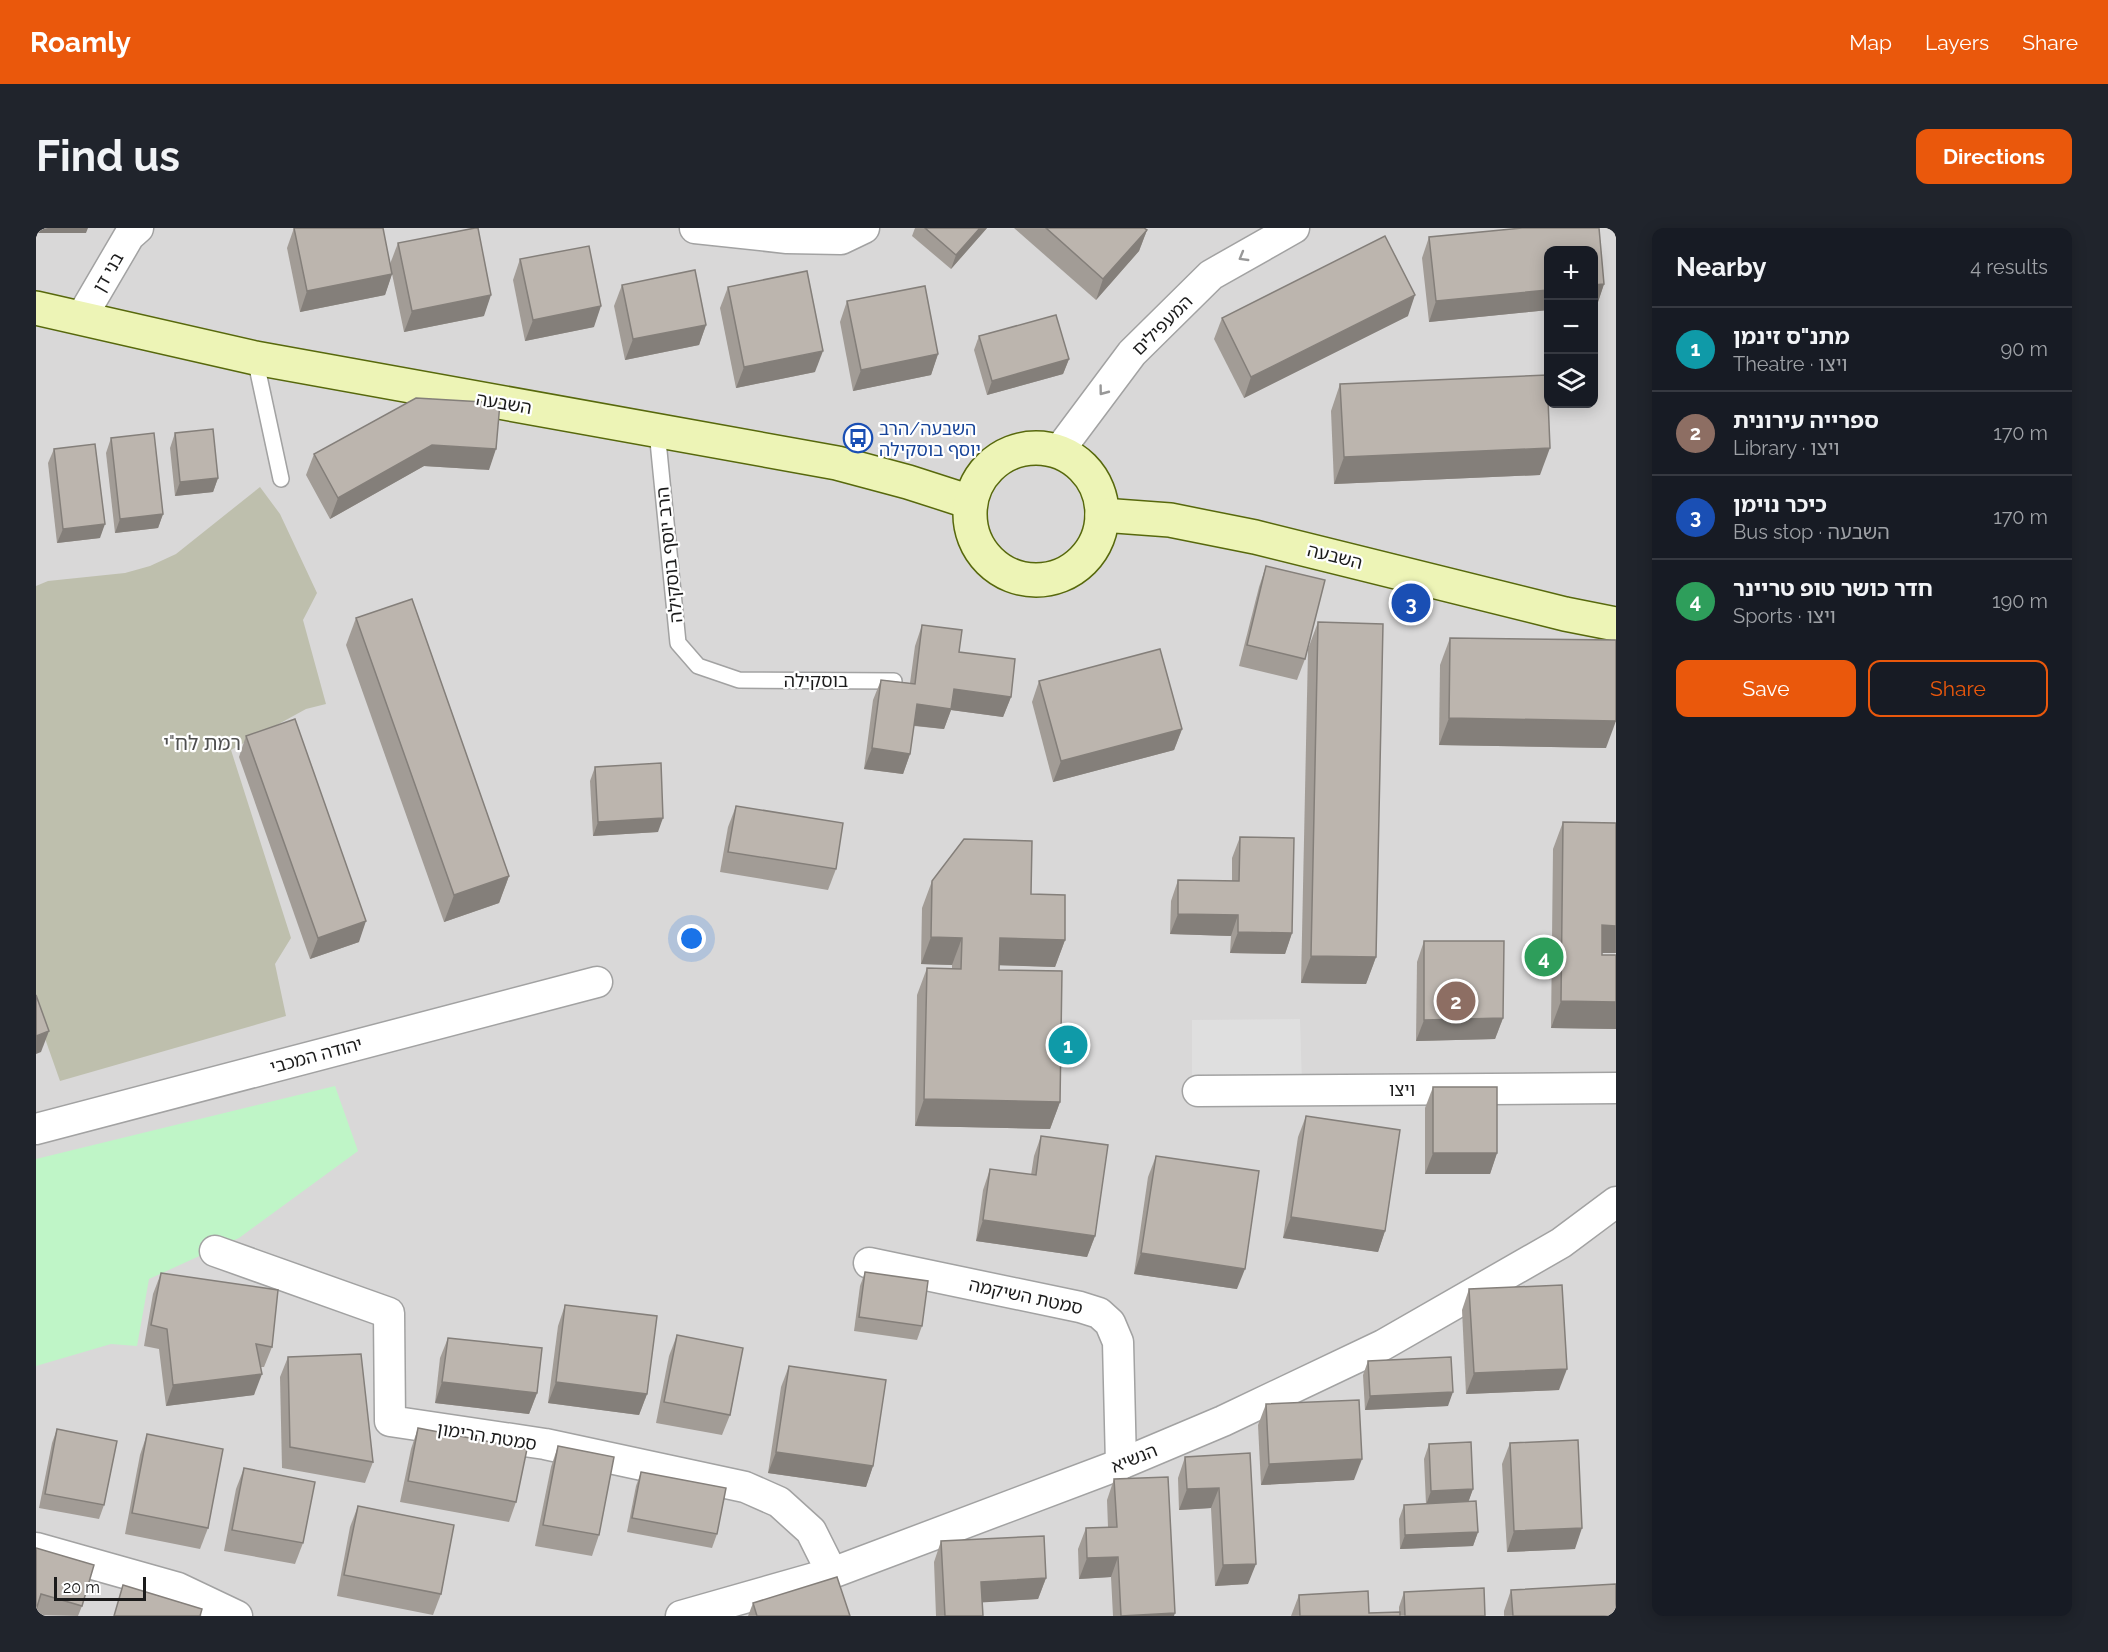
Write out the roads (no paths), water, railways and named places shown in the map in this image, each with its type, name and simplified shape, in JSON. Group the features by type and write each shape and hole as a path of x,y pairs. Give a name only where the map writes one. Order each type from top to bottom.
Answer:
{"main road":[{"name":"השבעה","path":"36,308 255,358 837,463 970,502"},
{"path":"1042,448 1058,452 1078,465 1094,483 1100,498 1102,514 1100,531 1094,547 1070,570 1055,578 1021,579 998,568 980,551 971,527 970,502 975,487 995,462 1026,449 1042,448"},
{"name":"השבעה","path":"1102,514 1170,520 1255,537 1565,614 1616,624"},
{"name":"השבעה","path":"1565,614 1616,636"}],"street":[{"name":"בני דן","path":"81,318 129,236 138,228"},
{"path":"695,228 787,238 841,239 864,228"},
{"name":"המעפילים","path":"1058,452 1132,353 1211,275 1294,228"},
{"name":"יהודה המכבי","path":"36,1129 597,982"},
{"name":"ויצו","path":"1198,1091 1616,1089"},
{"name":"הנשיא","path":"681,1616 832,1573 1121,1464 1223,1421 1383,1345 1561,1243 1616,1202"},
{"name":"הנשיא","path":"1561,1243 1616,1222"},
{"name":"סמטת הרימון","path":"214,1251 389,1312 390,1421 545,1444 745,1487 778,1502 811,1531 832,1573"},
{"name":"סמטת השיקמה","path":"869,1263 1080,1307 1099,1313 1110,1323 1118,1342 1121,1464"},
{"path":"36,1548 178,1588 237,1616"}],"lane":[{"path":"255,358 281,479"},
{"name":"הרב יוסף בוסקילה","path":"657,431 678,643 698,666 739,680"},
{"name":"בוסקילה","path":"739,680 894,681"}],"place":[{"name":"השבעה/הרב יוסף בוסקילה","path":"858,438"},
{"name":"כיכר נוימן","path":"1411,603"},
{"name":"חדר כושר טופ טריינר","path":"1544,957"},
{"name":"ספרייה עירונית","path":"1456,1001"},
{"name":"מתנ\"ס זינמן","path":"1068,1045"}],"district":[{"name":"רמת לח\"י","path":"202,743"}]}
